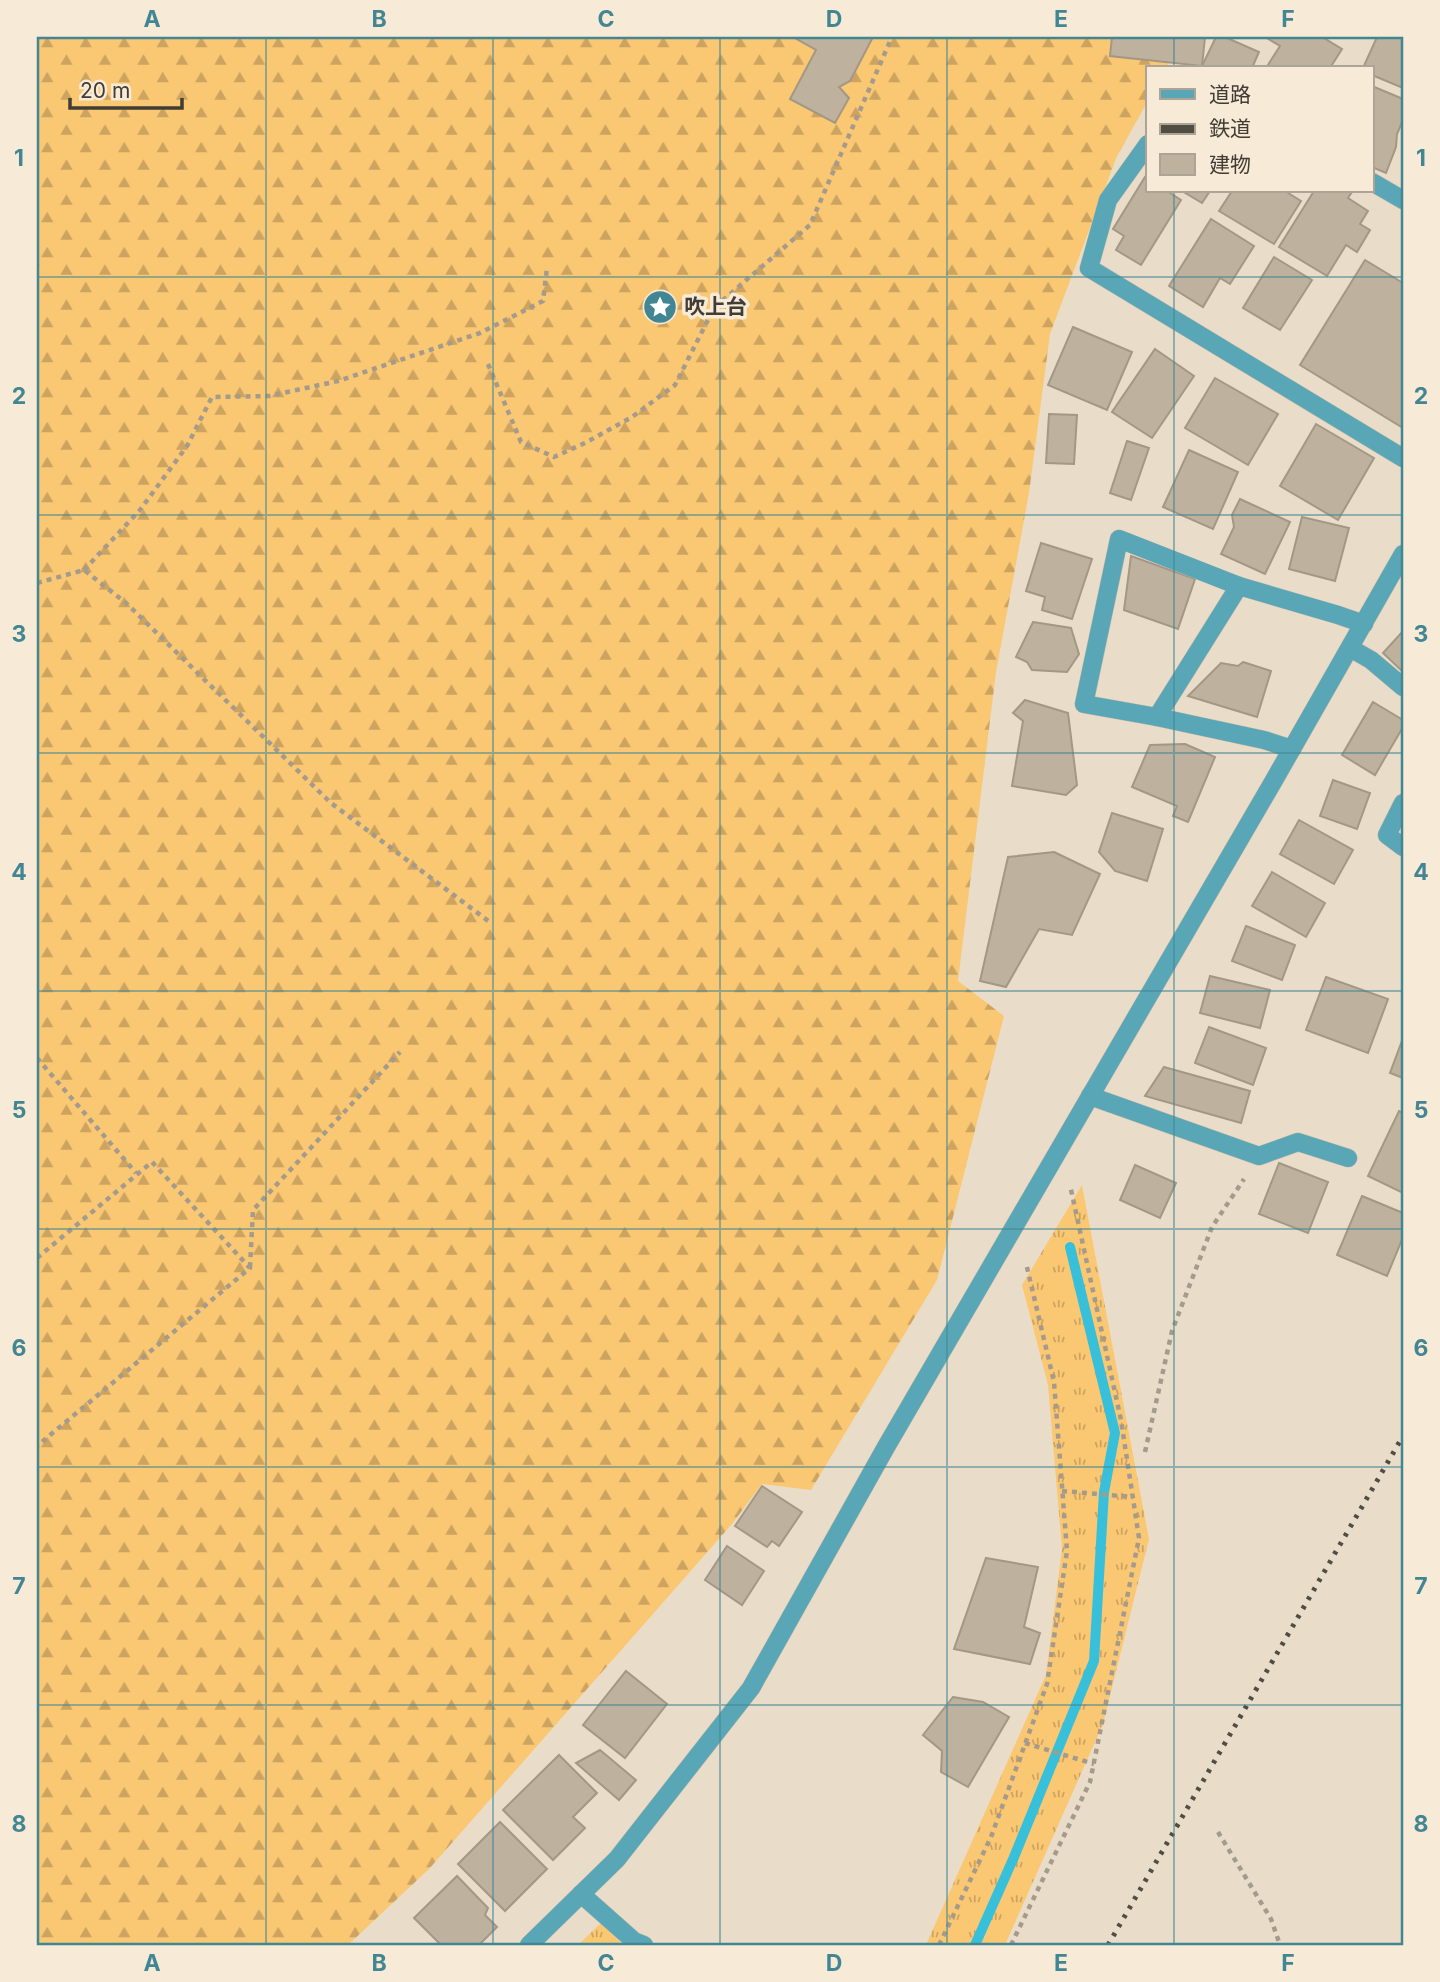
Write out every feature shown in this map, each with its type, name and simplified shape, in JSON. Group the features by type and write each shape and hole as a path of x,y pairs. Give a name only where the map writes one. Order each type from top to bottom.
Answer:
{"street":[{"path":"1146,147 1108,200 1089,268 1403,458"},
{"path":"1374,184 1403,201"},
{"path":"1292,749 1264,740 1084,704 1119,539 1239,586 1364,624"},
{"path":"529,1945 617,1859 751,1689 886,1447 1403,554"},
{"path":"1157,717 1239,586"},
{"path":"1350,648 1371,660 1403,687"},
{"path":"1403,803 1387,835 1403,848"},
{"path":"1090,1096 1259,1156 1298,1142 1348,1158"},
{"path":"581,1894 634,1941 643,1945"}],"path":[{"path":"488,364 521,442 554,457 632,417 675,385 714,308 810,225 890,37"},
{"path":"37,583 84,570 139,510 187,446 212,397 269,396 338,381 480,333 544,301 547,268"},
{"path":"84,570 126,603 331,803 491,923"},
{"path":"37,1446 250,1268 253,1210 400,1052"},
{"path":"37,1058 136,1173"},
{"path":"1145,1452 1172,1331 1212,1227 1259,1156"},
{"path":"37,1258 152,1162 250,1268"},
{"path":"1011,1945 1090,1782 1139,1538 1121,1420 1070,1184"},
{"path":"939,1945 991,1837 1047,1684 1067,1551 1054,1382 1026,1261"},
{"path":"1062,1491 1131,1497"},
{"path":"1025,1743 1094,1764"},
{"path":"1218,1832 1270,1919 1280,1945"}],"green space":[{"path":"37,37 1184,37 1167,66 1146,66 1146,105 1117,156 1050,334 1029,493 996,672 958,981 1004,1016 937,1280 811,1490 762,1484 732,1524 429,1869 348,1945 37,1945"},
{"path":"1082,1185 1149,1539 1103,1724 1005,1945 926,1945 1046,1675 1062,1549 1048,1385 1022,1285"},
{"path":"601,1923 622,1944 578,1945"}],"building":[{"path":"793,37 873,37 850,81 839,87 849,98 835,123 790,99 816,50"},
{"path":"1112,37 1205,37 1202,66 1110,56"},
{"path":"1216,37 1225,37 1259,52 1253,66 1202,66"},
{"path":"1265,37 1325,37 1342,49 1331,66 1267,66 1280,46"},
{"path":"1377,37 1403,37 1403,88 1374,76 1374,66 1364,66"},
{"path":"1374,87 1403,99 1403,120 1386,173 1374,168"},
{"path":"1145,177 1146,192 1169,192 1181,200 1141,265 1116,250 1124,236 1113,229"},
{"path":"1184,192 1209,192 1202,203"},
{"path":"1231,192 1287,192 1301,201 1274,244 1219,211"},
{"path":"1313,192 1352,192 1348,198 1368,211 1360,224 1370,230 1357,252 1346,245 1327,276 1279,247"},
{"path":"1211,219 1254,246 1230,284 1220,278 1203,307 1169,286"},
{"path":"1274,257 1312,280 1280,330 1243,308"},
{"path":"1365,260 1403,283 1403,428 1300,365"},
{"path":"1073,327 1132,352 1107,410 1048,385"},
{"path":"1155,349 1194,376 1152,438 1112,412"},
{"path":"1215,378 1278,414 1248,465 1185,428"},
{"path":"1049,414 1077,415 1074,464 1046,463"},
{"path":"1316,424 1374,458 1338,520 1280,486"},
{"path":"1127,441 1149,448 1131,500 1110,493"},
{"path":"1189,450 1238,472 1213,529 1163,507"},
{"path":"1240,499 1290,522 1265,574 1221,554 1234,527 1232,515"},
{"path":"1302,517 1349,528 1335,581 1289,569"},
{"path":"1041,543 1092,559 1072,619 1042,610 1045,597 1026,591"},
{"path":"1131,556 1195,579 1178,629 1124,610"},
{"path":"1033,622 1071,628 1079,654 1067,672 1032,670 1027,662 1016,657"},
{"path":"1403,631 1403,672 1383,653"},
{"path":"1243,662 1271,671 1257,717 1188,696 1221,663 1238,666"},
{"path":"1025,700 1068,713 1077,785 1066,795 1012,786 1023,721 1013,713"},
{"path":"1373,702 1403,720 1403,727 1375,775 1342,755"},
{"path":"1185,744 1215,757 1188,822 1173,816 1177,806 1132,787 1150,745"},
{"path":"1333,780 1370,793 1357,829 1320,816"},
{"path":"1112,813 1163,829 1147,881 1115,871 1099,852"},
{"path":"1299,820 1353,850 1334,884 1280,854"},
{"path":"1054,852 1100,874 1072,935 1039,929 1006,987 980,981 1008,857"},
{"path":"1272,872 1325,903 1306,937 1252,906"},
{"path":"1246,926 1295,945 1282,980 1232,961"},
{"path":"1210,976 1270,990 1260,1028 1200,1013"},
{"path":"1326,977 1388,999 1368,1053 1306,1030"},
{"path":"1209,1027 1266,1048 1253,1085 1195,1063"},
{"path":"1403,1038 1403,1078 1390,1073"},
{"path":"1164,1067 1250,1091 1241,1123 1145,1096"},
{"path":"1399,1111 1403,1113 1403,1193 1368,1176"},
{"path":"1279,1163 1328,1182 1308,1233 1259,1214"},
{"path":"1135,1165 1176,1183 1160,1218 1120,1200"},
{"path":"1362,1196 1403,1213 1403,1237 1387,1276 1337,1255"},
{"path":"762,1486 802,1512 779,1546 772,1541 767,1547 735,1526"},
{"path":"727,1546 764,1571 742,1605 705,1580"},
{"path":"986,1558 1038,1567 1024,1627 1040,1633 1030,1664 954,1649"},
{"path":"626,1671 667,1704 625,1758 583,1725"},
{"path":"953,1697 983,1702 1009,1717 968,1787 941,1772 942,1751 923,1735"},
{"path":"600,1750 636,1780 619,1800 576,1763"},
{"path":"559,1755 597,1793 573,1817 585,1828 553,1860 503,1810"},
{"path":"500,1822 547,1869 505,1911 458,1864"},
{"path":"457,1876 488,1908 485,1915 497,1927 479,1945 441,1945 414,1918"}],"waterway":[{"path":"975,1945 1094,1661 1104,1492 1115,1433 1070,1247"}],"railway":[{"path":"1108,1945 1403,1436"}],"place":[{"name":"吹上台","path":"660,307"}]}
